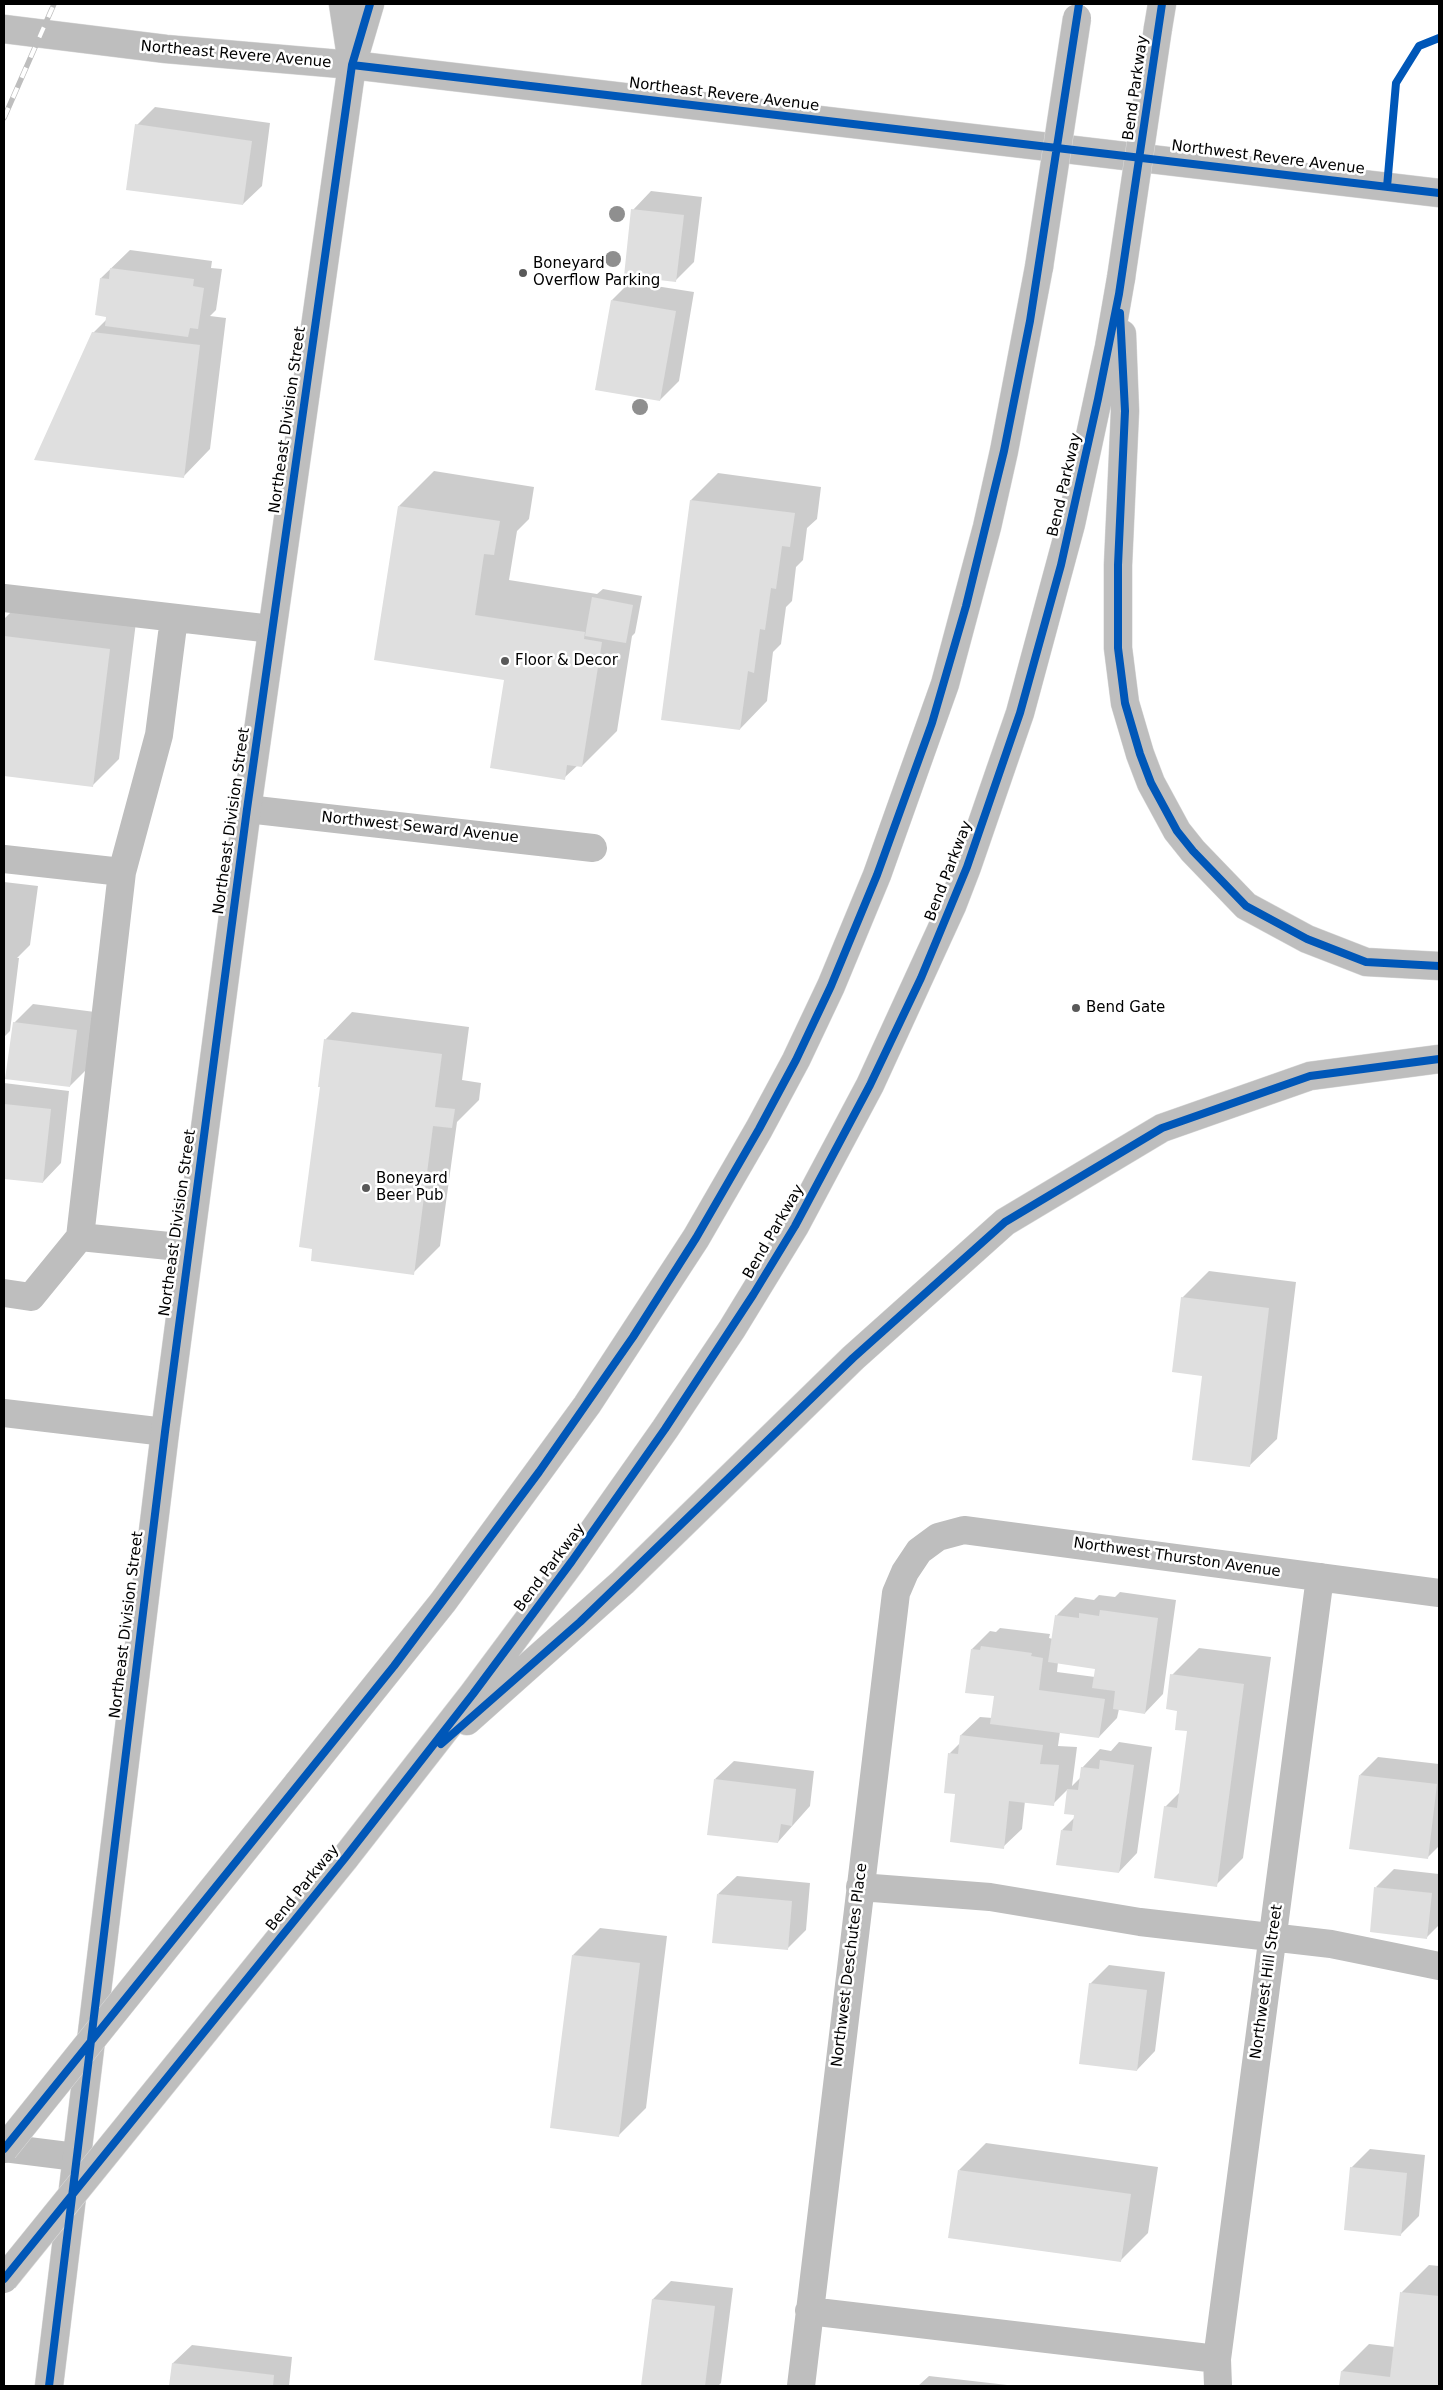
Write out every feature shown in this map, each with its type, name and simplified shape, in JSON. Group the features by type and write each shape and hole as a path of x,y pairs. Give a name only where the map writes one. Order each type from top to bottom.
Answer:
{"main road":[{"path":"343,4 352,66"},
{"path":"352,66 370,4"},
{"path":"4,2149 443,1602 587,1404 696,1238 759,1129 796,1060 831,986 877,876 945,684 987,527 1004,451 1040,268 1078,11"},
{"name":"Bend Parkway","path":"4,2278 345,1858 601,1521 721,1346 795,1226 836,1152 898,1028 967,867 1020,713 1071,524 1120,286 1160,16"},
{"name":"Northeast Revere Avenue","path":"4,29 166,49 352,66 1093,151"},
{"name":"Northeast Division Street","path":"49,2386 189,1248 247,808 352,66"},
{"name":"Northwest Revere Avenue","path":"1093,151 1439,193"},
{"path":"1120,286 1125,411 1118,573 1118,648 1132,729 1151,783 1177,830 1246,906 1307,939 1366,962 1439,966"},
{"path":"4,598 272,629"},
{"path":"4,1293 31,1297 80,1238 122,872 159,735 174,618"},
{"name":"Northwest Seward Avenue","path":"247,808 593,848"},
{"path":"4,858 122,872"},
{"path":"419,1763 587,1615 852,1358 1005,1222 1162,1128 1310,1076 1439,1059"},
{"path":"80,1238 189,1248"},
{"path":"4,1413 165,1432"},
{"name":"Northwest Thurston Avenue","path":"919,1551 938,1537 964,1530 1439,1593"},
{"name":"Northwest Deschutes Place","path":"801,2386 896,1593 905,1572 919,1551"},
{"name":"Northwest Hill Street","path":"1218,2386 1217,2359 1320,1577"},
{"path":"860,1887 990,1898 1140,1922 1331,1944 1439,1966"},
{"path":"4,2149 76,2157"},
{"path":"809,2311 1217,2359"}],"building":[{"path":"135,124 252,141 243,205 126,190"},
{"path":"631,209 684,215 676,282 624,276"},
{"path":"110,268 194,279 193,286 204,288 198,329 190,328 188,337 105,326 106,317 95,315 100,278 109,279"},
{"path":"611,300 676,311 660,401 595,390"},
{"path":"92,332 200,345 184,478 34,460"},
{"path":"690,500 795,513 790,547 782,546 776,589 771,588 765,630 760,629 754,673 748,671 740,730 661,720"},
{"path":"398,506 500,521 494,555 484,554 475,615 585,632 584,639 602,642 582,767 567,765 565,780 490,768 504,680 374,660"},
{"path":"592,597 633,605 626,643 585,636"},
{"path":"4,636 110,649 93,787 4,776"},
{"path":"13,1022 77,1030 70,1087 5,1079"},
{"name":"Boneyard Beer Pub","path":"324,1039 442,1054 435,1107 455,1109 452,1128 433,1126 414,1275 311,1261 312,1249 299,1247 320,1087 318,1087"},
{"path":"4,1104 51,1109 43,1183 4,1179"},
{"path":"1181,1297 1269,1308 1250,1467 1192,1460 1202,1376 1172,1372"},
{"path":"1100,1610 1158,1618 1145,1714 1113,1709 1115,1691 1092,1688 1095,1669 1048,1662 1055,1615 1079,1618 1079,1613 1099,1616"},
{"path":"981,1646 1032,1653 1031,1656 1043,1658 1039,1690 1105,1699 1099,1738 990,1724 994,1696 965,1693 971,1649 980,1650"},
{"path":"1170,1674 1244,1684 1217,1887 1154,1878 1164,1806 1177,1808 1187,1731 1175,1730 1177,1711 1166,1709"},
{"path":"960,1735 1043,1745 1040,1764 1059,1765 1054,1806 1009,1801 1004,1849 950,1842 955,1794 944,1793 948,1753 958,1754"},
{"path":"1100,1760 1134,1765 1119,1873 1056,1865 1061,1830 1072,1831 1074,1815 1064,1814 1067,1789 1078,1790 1081,1767 1099,1769"},
{"path":"1359,1775 1437,1784 1428,1859 1349,1849"},
{"path":"714,1779 796,1789 792,1826 781,1824 778,1843 707,1835"},
{"path":"1374,1887 1432,1893 1427,1939 1370,1932"},
{"path":"717,1894 792,1901 788,1950 712,1943"},
{"path":"572,1955 640,1963 619,2137 550,2128"},
{"path":"1089,1983 1147,1990 1137,2071 1079,2064"},
{"path":"1350,2167 1407,2173 1401,2236 1344,2230"},
{"path":"958,2170 1131,2194 1121,2262 948,2238"},
{"path":"1400,2292 1439,2296 1439,2386 1339,2386 1341,2371 1390,2377"},
{"path":"652,2299 715,2306 705,2386 641,2386"},
{"path":"172,2363 274,2375 273,2386 169,2386"}],"railway":[{"path":"4,118 54,4"}],"cycle path":[{"path":"49,2386 165,1432 247,809 352,65 370,4"},
{"path":"4,2149 394,1666 539,1472 633,1337 696,1238 759,1129 796,1060 831,986 877,875 932,723 966,606 1004,451 1030,321 1079,4"},
{"path":"4,2279 345,1858 473,1694 572,1561 665,1429 753,1295 795,1226 870,1085 921,978 967,867 1020,713 1061,565 1119,294 1162,4"},
{"path":"1387,187 1396,83 1419,46 1439,38"},
{"path":"352,65 1439,193"},
{"path":"1120,313 1125,411 1118,565 1118,648 1125,703 1151,783 1177,831 1193,851 1246,906 1307,939 1366,962 1439,966"},
{"path":"441,1744 580,1622 853,1358 1005,1222 1162,1128 1310,1076 1439,1059"}],"place":[{"name":"Boneyard Overflow Parking","path":"523,273"},
{"name":"Floor & Decor","path":"505,661"},
{"name":"Bend Gate","path":"1076,1008"},
{"name":"Boneyard Beer Pub","path":"366,1188"}]}
